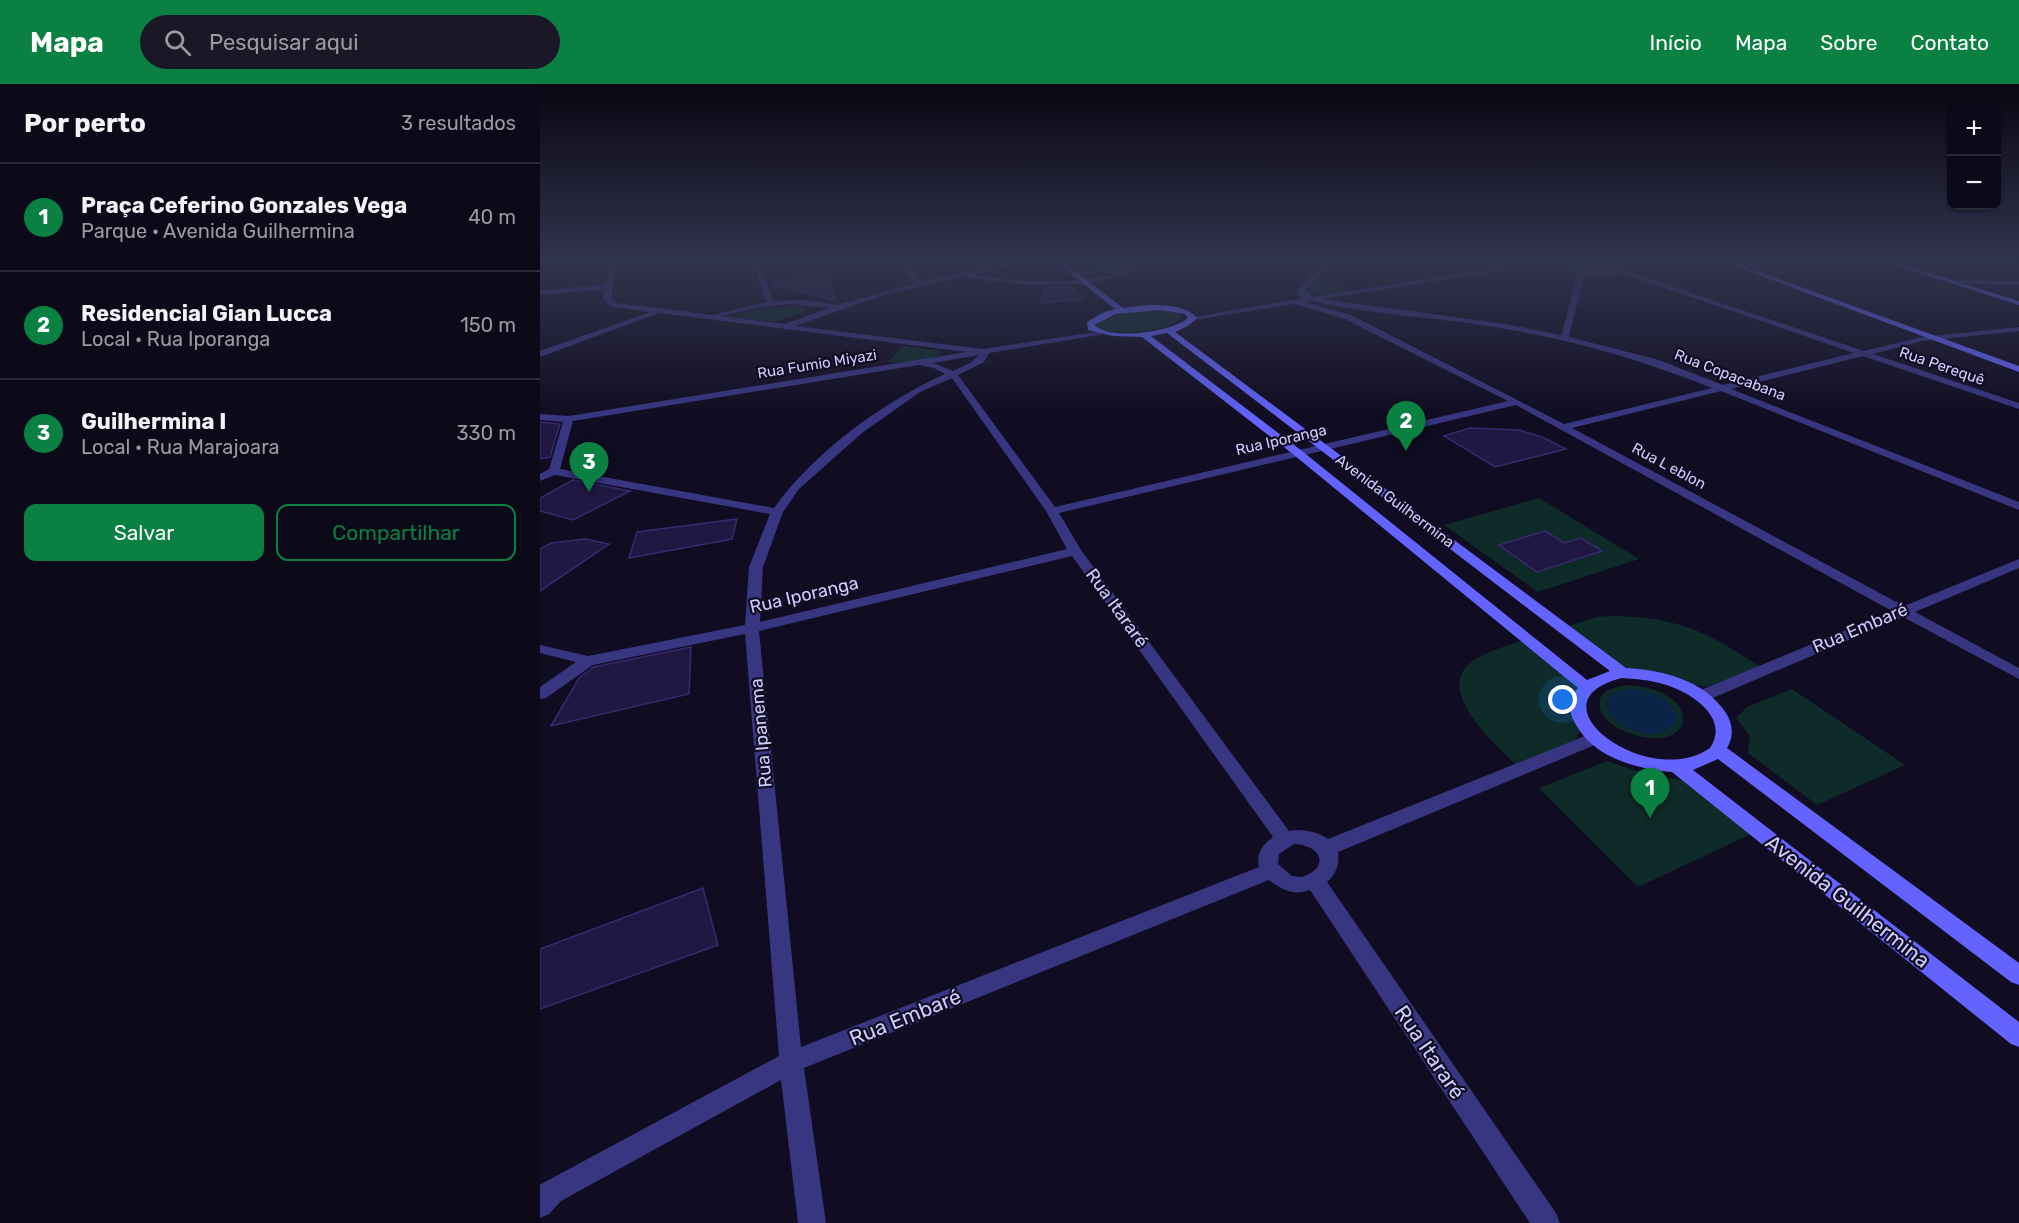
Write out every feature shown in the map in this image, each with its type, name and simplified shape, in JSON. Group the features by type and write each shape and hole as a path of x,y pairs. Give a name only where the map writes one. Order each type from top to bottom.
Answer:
{"street":[{"path":"540,354 649,314"},
{"path":"680,314 985,352"},
{"path":"707,318 724,314"},
{"path":"786,327 817,314"},
{"path":"1110,314 1090,324 1091,328 1099,333 1143,334 1185,326 1192,318 1217,314"},
{"path":"1189,314 1192,318"},
{"name":"Rua L eblon","path":"1338,314 1517,402 2019,674"},
{"path":"1348,317 1359,314"},
{"name":"Rua Copacabana","path":"1408,314 1505,326 1565,338 1656,362 1724,387 2019,506"},
{"path":"1565,338 1571,314"},
{"name":"Rua Perequê","path":"1747,314 2019,406"},
{"path":"1869,314 2019,369"},
{"path":"1563,427 1932,337 2019,329"},
{"name":"Avenida Guilhermina","path":"1168,330 1622,673"},
{"name":"Rua Fumio Miyazi","path":"540,417 569,419 1099,333"},
{"name":"Avenida Guilhermina","path":"1143,334 1298,453 1586,687"},
{"name":"Rua Ipanema","path":"812,1223 791,1062 752,628 756,567 777,512 795,487 858,431 917,390 954,375 981,360 985,352"},
{"path":"922,363 937,366 954,375"},
{"name":"Rua Itararé","path":"954,375 1052,511 1075,550 1284,838"},
{"name":"Rua Iporanga","path":"1052,511 1517,402"},
{"path":"554,471 569,419"},
{"path":"540,478 554,471 777,512"},
{"name":"Rua Iporanga","path":"540,649 588,661 752,628 1075,550"},
{"name":"Rua Embaré","path":"1702,696 2019,562"},
{"path":"540,694 588,661"},
{"path":"1622,673 1663,678 1702,696 1716,709 1725,724 1725,738 1719,751 1708,759 1676,766 1655,764 1633,759 1612,750 1596,738 1584,725 1578,711 1578,698 1586,687 1608,675 1622,673"},
{"path":"1327,848 1596,738"},
{"path":"1719,751 2019,975"},
{"name":"Avenida Guilhermina","path":"1676,766 2019,1036"},
{"path":"1307,837 1327,848 1330,867 1324,876 1303,885 1290,884 1279,879 1271,871 1268,862 1269,853 1275,844 1284,838 1307,837"},
{"name":"Rua Embaré","path":"544,1195 791,1062 1271,871"},
{"name":"Rua Itararé","path":"1314,882 1546,1223"}],"green space":[{"path":"737,314 798,314 775,322 727,317"},
{"path":"1181,314 1182,317 1165,327 1138,332 1111,331 1092,326 1117,315"},
{"path":"903,346 938,350 943,353 925,361 888,362"},
{"path":"1539,498 1639,559 1538,592 1444,525"},
{"path":"1597,617 1653,619 1689,628 1723,644 1760,667 1707,687 1626,673 1565,627"},
{"path":"1525,640 1580,684 1575,722 1580,731 1574,742 1515,764 1486,734 1467,709 1461,696 1460,683 1463,671 1474,660 1491,651"},
{"path":"1628,685 1655,690 1673,699 1682,711 1683,722 1677,732 1664,737 1646,738 1622,730 1608,721 1600,708 1601,697 1608,690"},
{"path":"1792,689 1905,765 1817,805 1748,753 1750,736 1736,718 1747,707"},
{"path":"1607,761 1651,776 1683,780 1751,834 1638,887 1539,788"}],"water":[{"path":"1628,689 1644,691 1667,701 1676,714 1676,722 1663,731 1648,734 1619,723 1610,714 1607,704 1612,695"}],"building":[{"path":"540,422 560,424 550,457 540,459"},
{"path":"1470,428 1519,430 1542,437 1566,449 1495,467 1444,436"},
{"path":"573,480 630,491 573,520 540,511 540,498"},
{"path":"737,519 732,539 629,558 637,532"},
{"path":"1545,531 1564,543 1581,538 1602,551 1537,572 1499,545"},
{"path":"585,539 609,544 540,591 540,549 551,543"},
{"path":"691,647 689,694 551,726 579,678 594,667"},
{"path":"703,888 718,945 540,1009 540,949"}],"place":[{"name":"Residencial Gian Lucca","path":"1406,451"},
{"name":"Guilhermina I","path":"589,492"},
{"name":"Praça Ceferino Gonzales Vega","path":"1650,818"}]}
